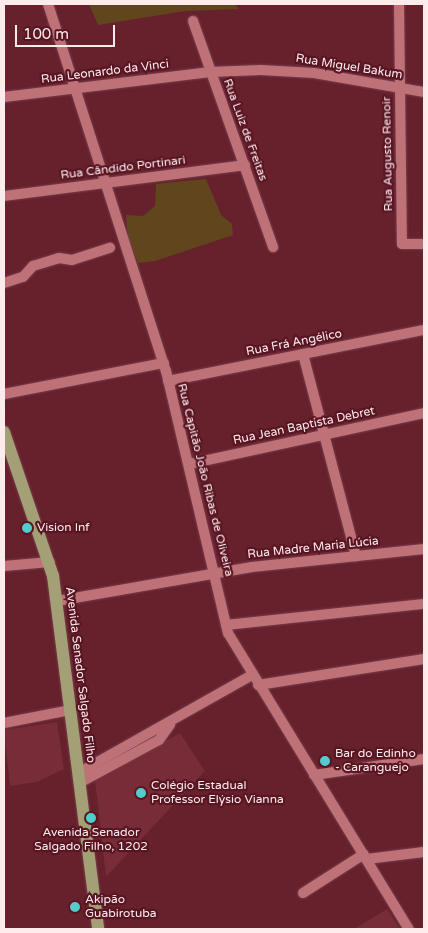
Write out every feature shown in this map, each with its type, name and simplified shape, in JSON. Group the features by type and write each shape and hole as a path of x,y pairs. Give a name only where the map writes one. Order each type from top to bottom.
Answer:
{"main road":[{"name":"Avenida Senador Salgado Filho","path":"4,432 50,562 57,601 98,929"}],"street":[{"name":"Rua Capitão João Ribas de Oliveira","path":"48,4 103,183 164,363 216,573 226,625 258,685 409,929"},
{"name":"Rua Augusto Renoir","path":"399,4 402,244 424,244"},
{"name":"Rua Luiz de Freitas","path":"193,21 273,247"},
{"name":"Rua Miguel Bakum","path":"210,72 303,71 424,92"},
{"name":"Rua Leonardo da Vinci","path":"4,97 210,72"},
{"name":"Rua Cândido Portinari","path":"4,196 245,165"},
{"path":"4,283 23,277 34,266 59,258 72,260 110,248"},
{"name":"Rua Frá Angélico","path":"168,380 424,333"},
{"path":"303,354 356,556"},
{"path":"4,394 164,363"},
{"name":"Rua Jean Baptista Debret","path":"189,464 424,413"},
{"name":"Rua Madre Maria Lúcia","path":"57,601 216,573 424,549"},
{"path":"4,566 50,562"},
{"path":"226,625 424,604"},
{"path":"258,685 424,659"},
{"path":"79,778 159,740 172,722 252,675"},
{"path":"4,723 70,710"},
{"path":"314,775 424,759"},
{"path":"303,893 365,857 424,852"}],"shaded area":[{"path":"89,4 235,4 239,9 185,11 98,25"},
{"path":"206,179 221,215 232,224 233,235 155,261 138,263 128,237 126,215 143,216 155,206 156,184"},
{"path":"57,722 64,769 37,782 10,786 4,730"},
{"name":"Colégio Estadual Professor Elýsio Vianna","path":"180,733 205,771 106,877 95,780"},
{"path":"387,909 400,929 354,929"}],"place":[{"name":"Vision Inf","path":"27,528"},
{"name":"Bar do Edinho - Caranguejo","path":"325,761"},
{"name":"Colégio Estadual Professor Elýsio Vianna","path":"141,793"},
{"name":"Avenida Senador Salgado Filho, 1202","path":"91,818"},
{"name":"Akipão Guabirotuba","path":"75,907"}]}
